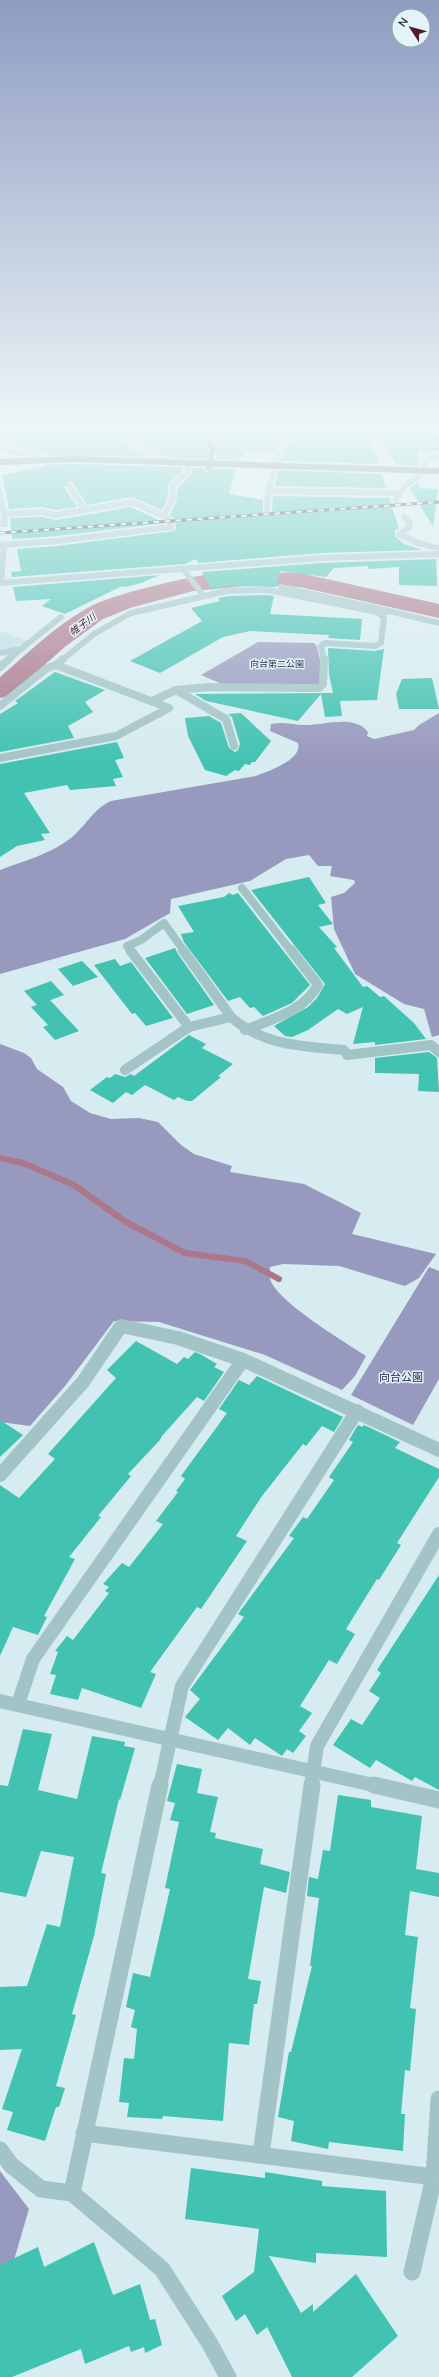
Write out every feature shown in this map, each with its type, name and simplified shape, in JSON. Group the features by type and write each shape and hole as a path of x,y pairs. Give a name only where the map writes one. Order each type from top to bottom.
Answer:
{"street":[{"path":"58,541 2,545 0,585 185,572 320,558 439,554"},
{"path":"412,541 418,544 439,548"},
{"path":"185,572 202,593"},
{"path":"281,587 439,623"},
{"path":"0,706 26,687 47,668 56,664 94,634 131,613 202,593 268,590 382,614 389,611"},
{"path":"152,701 176,690 209,687 319,688 323,684 325,666 320,646 325,643 375,646 381,643 384,617 382,614"},
{"path":"0,667 61,618"},
{"path":"0,653 21,649"},
{"path":"0,758 116,736 169,708 56,664"},
{"path":"176,690 226,719 234,746"},
{"path":"242,888 318,986 314,996 296,1008 245,1030"},
{"path":"189,1027 127,946 141,940 164,923 231,1017 245,1030 279,1044 344,1050 347,1055 435,1044 439,1052"},
{"path":"125,1070 189,1027 231,1017"},
{"path":"0,1475 83,1382 121,1326 178,1338 243,1360 357,1411 439,1450"},
{"path":"18,1704 33,1659 243,1360"},
{"path":"72,2193 182,1686 357,1411"},
{"path":"261,2154 317,1746 439,1534"},
{"path":"0,1701 314,1774 439,1800"},
{"path":"412,2272 434,2177 439,2099"},
{"path":"84,2133 261,2154 434,2177"},
{"path":"0,2150 11,2164 41,2189 72,2193 162,2269 210,2344 228,2377"}],"green space":[{"name":"向台第二公園","path":"258,642 314,643 317,646 321,667 320,682 317,686 222,684 201,675"},
{"path":"439,713 439,1035 432,1037 424,1009 404,1004 355,974 334,929 331,897 344,893 355,883 354,880 330,876 332,866 318,866 309,855 286,859 250,881 171,899 170,913 125,939 0,974 0,870 37,857 63,844 76,833 99,808 105,804 111,801 256,776 276,768 290,760 295,755 298,749 298,743 270,731 271,724 284,723 305,725 339,722 355,723 368,732 367,736 374,739 414,730 419,725"},
{"path":"0,1044 24,1053 31,1058 37,1069 63,1087 71,1101 90,1113 111,1119 139,1118 158,1122 181,1145 194,1154 232,1166 230,1172 304,1184 361,1213 352,1234 436,1254 419,1278 405,1286 339,1266 283,1264 270,1267 270,1279 275,1288 285,1299 328,1332 366,1356 355,1376 342,1390 265,1355 159,1322 114,1321 65,1386 30,1426 0,1422"},
{"name":"向台公園","path":"429,1267 439,1271 439,1379 413,1425 351,1395"},
{"path":"0,2171 29,2209 0,2308"}],"shaded area":[{"path":"0,632 28,641 14,648 0,651"}],"building":[{"path":"97,541 401,541 404,544 422,550 321,553 198,563 196,559 185,564 12,577 11,572 21,571 17,549"},
{"path":"436,559 437,586 399,585 399,567 369,569 368,566 334,568 326,577 280,571 276,587 227,586 212,590 202,572 321,563"},
{"path":"160,575 141,583 126,587 122,586 65,614 42,606 51,599 16,601 13,587"},
{"path":"228,596 274,596 270,614 362,619 360,640 328,638 329,635 250,631 223,637 160,673 130,661 202,621 191,608 220,601 218,598"},
{"path":"328,648 375,651 384,649 377,700 340,701 342,716 325,717 321,694 298,721 206,701 195,694 333,693 329,674"},
{"path":"55,672 105,690 85,702 93,712 68,726 74,738 0,752 0,714 18,703 15,701"},
{"path":"432,678 439,709 399,709 396,694 402,679"},
{"path":"241,713 271,741 255,762 252,762 250,765 245,764 239,771 235,770 226,776 205,770 188,736 185,718 209,716 221,723 229,748 235,752 238,750 240,744 232,717 228,714"},
{"path":"117,742 124,758 115,760 123,777 113,779 116,786 70,790 67,785 24,793 50,833 41,834 45,840 17,846 0,857 0,764"},
{"path":"309,877 326,903 318,905 333,924 319,927 337,947 334,948 363,987 367,986 380,997 384,996 414,1023 426,1039 375,1045 375,1042 353,1044 363,1007 347,1014 338,1009 308,1030 292,1037 285,1036 274,1026 308,1007 317,998 325,984 251,890"},
{"path":"229,893 233,895 238,893 310,985 292,1003 263,1016 254,1007 250,1008 240,997 228,1001 184,942 181,934 194,932 178,906 224,897"},
{"path":"175,948 214,1005 187,1014 145,958"},
{"path":"115,959 120,966 131,962 173,1018 146,1026 135,1013 132,1014 94,965"},
{"path":"82,961 98,977 73,986 58,969"},
{"path":"51,981 64,995 37,1005 24,991"},
{"path":"50,1000 79,1031 55,1040 43,1027 48,1025 31,1007"},
{"path":"189,1035 206,1044 202,1048 233,1064 218,1076 221,1077 192,1101 187,1101 178,1097 174,1100 145,1085 132,1095 126,1092 113,1103 90,1090 107,1077 110,1078 115,1074 125,1077 131,1074 134,1076"},
{"path":"429,1052 437,1058 439,1092 418,1091 419,1074 375,1073 375,1058"},
{"path":"136,1341 177,1364 184,1357 188,1359 195,1352 217,1364 214,1367 224,1372 204,1401 197,1397 128,1474 131,1476 98,1516 101,1517 69,1557 75,1559 44,1616 47,1617 38,1635 13,1627 0,1656 0,1485 19,1498 55,1459 48,1454 116,1378 107,1370"},
{"path":"257,1376 343,1417 334,1432 322,1426 306,1446 303,1444 262,1496 236,1536 247,1541 201,1609 197,1607 150,1672 156,1674 141,1708 82,1688 78,1700 50,1694 56,1675 50,1674 58,1652 55,1651 67,1636 73,1640 109,1593 105,1591 109,1587 103,1584 122,1563 129,1567 163,1524 156,1521 178,1492 176,1491 185,1479 181,1476 227,1413 219,1409 239,1380 249,1385"},
{"path":"0,1420 23,1435 0,1457"},
{"path":"358,1425 362,1427 364,1425 400,1442 395,1448 439,1469 439,1477 397,1543 401,1545 379,1580 377,1579 346,1629 355,1634 337,1664 329,1660 300,1706 312,1713 299,1731 306,1736 293,1753 287,1749 282,1756 255,1738 250,1745 228,1728 218,1740 185,1717 200,1699 190,1690 244,1617 238,1614 294,1538 289,1536 303,1517 307,1519 334,1480 329,1477 353,1442 349,1440"},
{"path":"439,1575 439,1790 415,1777 412,1781 376,1760 370,1768 333,1745 351,1719 362,1725 380,1698 369,1691 381,1673 377,1670"},
{"path":"23,1729 52,1734 38,1790 77,1799 92,1736 125,1742 124,1746 135,1748 120,1800 119,1799 101,1873 106,1874 94,1936 72,2014 76,2015 56,2086 65,2088 59,2107 56,2107 45,2141 7,2130 13,2112 2,2109 22,2049 0,2050 0,1987 27,1986 47,1924 60,1927 74,1857 41,1851 26,1897 0,1892 0,1785 8,1786"},
{"path":"177,1764 202,1769 197,1793 218,1797 210,1832 216,1833 215,1838 263,1849 260,1864 290,1872 286,1893 264,1887 248,1979 261,1981 257,2004 254,2004 249,2045 229,2043 223,2121 163,2116 162,2119 127,2117 129,2103 119,2102 124,2058 134,2059 137,2029 131,2027 135,2010 126,2007 133,1973 150,1977 170,1889 165,1888 179,1822 170,1820 175,1803 167,1801"},
{"path":"338,1795 371,1800 371,1807 422,1816 416,1869 439,1873 439,1897 410,1891 405,1935 418,1937 410,2008 416,2009 410,2071 405,2070 401,2114 405,2114 403,2151 329,2142 328,2149 291,2141 294,2121 278,2117 289,2052 291,2052 312,1966 310,1966 319,1898 307,1896 309,1877 318,1879 323,1850 330,1851"},
{"path":"191,2168 265,2178 265,2172 322,2181 322,2186 386,2191 387,2257 316,2253 316,2263 269,2256 301,2313 313,2304 313,2312 356,2274 398,2336 352,2377 292,2377 267,2327 257,2335 245,2314 236,2321 222,2296 254,2272 259,2229 185,2219"},
{"path":"94,2242 113,2295 140,2284 150,2320 155,2319 162,2345 145,2353 144,2347 131,2352 129,2346 85,2364 81,2349 12,2377 0,2377 0,2265 38,2247 44,2267"}],"waterway":[{"name":"帷子川","path":"0,690 57,640 94,614 122,602 172,588 214,580 257,577 300,580 439,611"},
{"path":"0,1158 23,1163 74,1185 126,1222 185,1253 245,1261 279,1279"}]}
